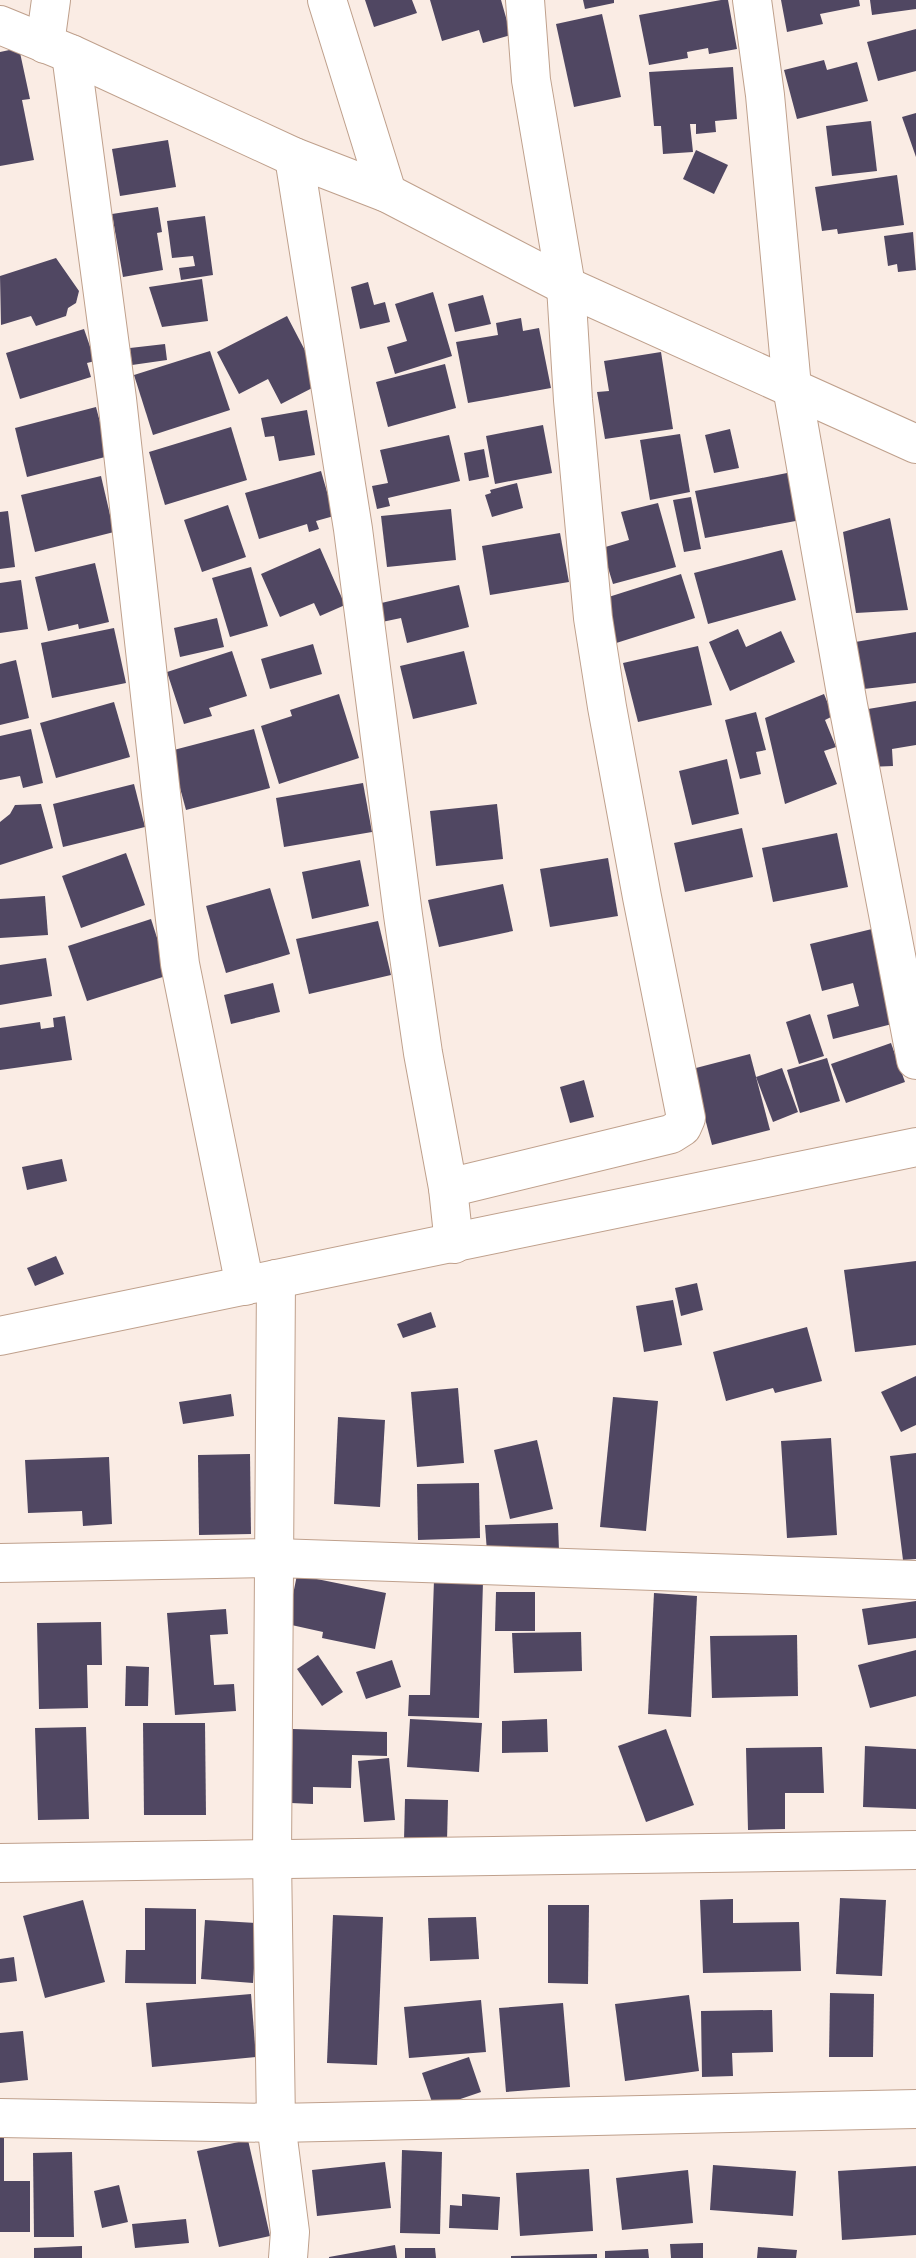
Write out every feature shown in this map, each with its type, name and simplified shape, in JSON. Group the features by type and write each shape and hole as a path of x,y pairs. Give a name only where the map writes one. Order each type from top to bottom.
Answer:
{"street":[{"path":"51,0 117,399 180,964 260,1283 276,1558 272,1689 276,2123 290,2232 288,2258"},
{"path":"327,0 387,193"},
{"path":"448,1188 671,1134 682,1127 686,1118 642,897 593,618 574,413 566,286 531,80 525,0"},
{"path":"752,0 765,95 792,387 848,705 916,1060"},
{"path":"0,25 294,157 387,193 566,286 916,444"},
{"path":"294,157 353,529 403,915 423,1053 448,1188 454,1244"},
{"path":"0,1336 916,1147"},
{"path":"0,1563 276,1558 916,1580"},
{"path":"0,1863 916,1850"},
{"path":"0,2118 276,2123 916,2109"}],"building":[{"path":"365,0 412,0 417,13 374,27"},
{"path":"430,0 501,0 511,35 483,43 479,30 442,41"},
{"path":"583,0 614,0 614,3 585,9"},
{"path":"728,0 737,49 709,54 708,48 687,52 688,58 649,65 639,15"},
{"path":"781,0 859,0 860,6 820,14 823,24 787,32"},
{"path":"870,0 916,0 916,9 872,15"},
{"path":"602,14 621,97 574,107 556,24"},
{"path":"916,29 916,71 878,81 867,42"},
{"path":"19,48 30,99 22,100 34,160 0,166 0,52"},
{"path":"824,60 827,70 857,62 868,101 797,119 784,70"},
{"path":"733,67 737,119 715,121 716,132 696,134 696,124 690,124 693,152 663,154 661,126 654,126 649,72"},
{"path":"916,113 916,157 902,117"},
{"path":"871,121 877,171 832,176 826,126"},
{"path":"168,140 176,187 120,196 112,149"},
{"path":"696,150 728,165 714,194 683,179"},
{"path":"897,175 904,225 838,234 837,229 822,231 815,187"},
{"path":"158,207 162,232 157,233 163,270 123,277 112,214"},
{"path":"205,216 213,275 181,280 179,268 195,266 193,256 172,258 167,221"},
{"path":"913,232 916,270 898,272 897,264 888,266 884,236"},
{"path":"56,258 79,291 76,303 68,308 66,316 36,326 31,316 1,325 0,276"},
{"path":"202,279 208,321 162,327 149,287"},
{"path":"368,282 374,305 385,302 390,322 360,329 351,287"},
{"path":"433,292 452,356 395,374 387,347 407,341 395,304"},
{"path":"483,295 491,324 455,332 448,304"},
{"path":"287,316 322,383 281,404 268,379 239,394 217,352"},
{"path":"521,318 523,331 539,328 551,388 468,403 456,342 498,335 496,323"},
{"path":"84,329 95,361 87,363 91,377 20,399 6,353"},
{"path":"165,344 167,360 132,365 130,348"},
{"path":"210,351 230,410 153,435 134,375"},
{"path":"661,352 673,429 605,439 597,392 609,391 604,361"},
{"path":"445,364 456,408 388,427 376,382"},
{"path":"96,407 109,456 27,477 15,428"},
{"path":"307,410 315,455 279,461 274,436 265,437 261,418"},
{"path":"543,425 552,473 495,484 486,436"},
{"path":"231,427 247,480 165,505 149,452"},
{"path":"730,429 739,468 714,473 705,435"},
{"path":"680,434 690,492 650,500 640,440"},
{"path":"449,435 460,481 388,498 390,506 377,509 372,486 388,483 380,450"},
{"path":"484,449 489,477 469,481 464,453"},
{"path":"321,471 334,516 316,521 319,529 309,532 307,524 259,539 245,493"},
{"path":"792,472 801,520 705,538 695,491"},
{"path":"101,476 114,532 35,552 21,495"},
{"path":"517,483 523,508 492,517 485,495 491,493 490,490"},
{"path":"691,497 701,549 684,552 673,500"},
{"path":"658,503 676,567 613,584 602,548 629,540 621,512"},
{"path":"228,505 246,557 202,572 184,520"},
{"path":"451,509 456,560 387,567 381,516"},
{"path":"8,511 15,567 0,569 0,512"},
{"path":"890,518 908,610 856,613 843,532"},
{"path":"560,533 569,582 490,595 482,546"},
{"path":"320,548 345,605 320,616 314,603 280,617 261,574"},
{"path":"782,550 796,600 708,624 694,573"},
{"path":"95,563 109,622 79,629 78,624 48,631 35,577"},
{"path":"251,567 268,626 230,637 212,578"},
{"path":"681,574 695,618 610,645 596,601"},
{"path":"21,580 28,629 0,633 0,583"},
{"path":"459,585 469,627 407,643 401,618 382,622 377,604"},
{"path":"217,618 224,647 180,657 174,628"},
{"path":"114,628 126,683 52,698 41,643"},
{"path":"738,629 746,647 781,631 795,662 730,691 709,642"},
{"path":"916,632 916,683 855,690 849,643"},
{"path":"313,644 322,674 270,689 261,659"},
{"path":"698,646 712,705 638,722 623,663"},
{"path":"232,651 247,696 209,708 212,716 184,724 167,672"},
{"path":"464,651 477,704 413,719 400,666"},
{"path":"16,660 29,718 0,725 0,664"},
{"path":"339,694 359,758 279,784 261,726 292,716 290,710"},
{"path":"824,694 833,716 825,720 836,747 824,751 837,784 785,804 765,718"},
{"path":"916,701 916,745 892,749 893,766 868,767 856,711"},
{"path":"114,702 130,757 56,778 40,723"},
{"path":"756,712 766,750 756,752 761,774 740,779 725,720"},
{"path":"31,729 43,783 23,788 20,776 0,780 0,736"},
{"path":"254,729 270,788 186,810 170,751"},
{"path":"727,759 739,814 692,825 679,771"},
{"path":"363,783 372,832 284,847 276,798"},
{"path":"134,784 145,827 63,847 53,804"},
{"path":"41,804 53,848 0,865 0,822 10,814 15,805"},
{"path":"497,804 503,859 436,866 430,811"},
{"path":"742,828 753,877 685,892 674,843"},
{"path":"837,833 848,887 773,902 762,848"},
{"path":"126,853 145,905 81,928 62,876"},
{"path":"608,858 618,916 550,927 540,869"},
{"path":"360,860 369,906 312,919 302,872"},
{"path":"503,884 513,931 439,947 428,900"},
{"path":"270,888 290,954 226,973 206,906"},
{"path":"45,896 48,935 0,938 0,899"},
{"path":"151,919 169,975 87,1001 68,946"},
{"path":"378,921 391,975 309,994 296,939"},
{"path":"872,929 896,1023 833,1039 827,1015 859,1006 853,983 822,991 810,944"},
{"path":"46,958 52,996 0,1005 0,965"},
{"path":"273,983 280,1012 231,1024 224,995"},
{"path":"810,1014 824,1056 799,1064 786,1022"},
{"path":"65,1016 72,1060 0,1070 0,1028 40,1022 41,1029 54,1027 53,1018"},
{"path":"891,1043 905,1082 846,1103 831,1064"},
{"path":"750,1054 770,1130 712,1145 692,1069"},
{"path":"827,1058 840,1101 800,1113 787,1070"},
{"path":"782,1068 798,1112 773,1122 756,1077"},
{"path":"584,1080 594,1117 570,1123 560,1087"},
{"path":"62,1159 67,1181 27,1190 22,1167"},
{"path":"56,1256 64,1274 35,1286 27,1268"},
{"path":"916,1261 916,1345 855,1352 844,1270"},
{"path":"697,1283 703,1310 681,1316 675,1288"},
{"path":"673,1300 682,1345 644,1352 636,1306"},
{"path":"431,1312 436,1327 403,1338 397,1324"},
{"path":"807,1327 822,1381 775,1393 773,1388 726,1401 713,1352"},
{"path":"916,1376 916,1425 901,1432 881,1392"},
{"path":"458,1388 464,1463 417,1467 411,1392"},
{"path":"231,1394 234,1416 183,1424 179,1402"},
{"path":"613,1397 658,1401 646,1531 600,1527"},
{"path":"338,1417 385,1420 380,1507 334,1504"},
{"path":"831,1438 837,1535 787,1538 781,1441"},
{"path":"537,1440 553,1509 510,1519 494,1450"},
{"path":"916,1453 916,1559 903,1560 890,1456"},
{"path":"250,1454 251,1534 199,1535 198,1455"},
{"path":"109,1457 112,1524 83,1526 82,1511 28,1513 25,1460"},
{"path":"479,1483 480,1538 418,1540 417,1484"},
{"path":"558,1523 559,1550 487,1552 485,1525"},
{"path":"297,1575 386,1593 375,1649 322,1638 323,1632 287,1624"},
{"path":"434,1580 483,1582 479,1718 408,1716 409,1695 430,1695"},
{"path":"496,1592 535,1592 535,1631 495,1631"},
{"path":"654,1593 697,1596 691,1717 648,1714"},
{"path":"916,1601 916,1638 868,1645 862,1609"},
{"path":"226,1609 228,1634 210,1635 214,1685 234,1684 236,1711 175,1715 167,1613"},
{"path":"101,1622 102,1665 87,1665 88,1708 39,1709 37,1623"},
{"path":"581,1632 582,1671 514,1673 512,1633"},
{"path":"797,1635 798,1696 712,1698 710,1636"},
{"path":"916,1650 916,1696 870,1708 858,1665"},
{"path":"318,1655 343,1692 322,1706 297,1669"},
{"path":"392,1660 401,1687 366,1699 356,1672"},
{"path":"126,1666 149,1667 148,1706 125,1706"},
{"path":"410,1719 482,1723 479,1772 407,1767"},
{"path":"547,1719 548,1752 502,1753 502,1721"},
{"path":"143,1723 205,1723 206,1815 144,1815"},
{"path":"86,1727 89,1819 38,1820 35,1728"},
{"path":"293,1729 387,1732 387,1756 352,1755 351,1788 313,1787 313,1804 291,1803"},
{"path":"666,1729 694,1805 646,1822 618,1746"},
{"path":"865,1746 916,1749 916,1809 863,1807"},
{"path":"822,1747 824,1793 785,1793 785,1829 748,1830 746,1748"},
{"path":"389,1758 395,1820 364,1822 358,1761"},
{"path":"405,1799 448,1800 447,1841 404,1840"},
{"path":"840,1898 886,1900 882,1976 836,1974"},
{"path":"733,1899 733,1923 799,1922 801,1971 703,1973 700,1900"},
{"path":"83,1900 105,1982 45,1998 23,1916"},
{"path":"548,1905 589,1905 588,1984 548,1983"},
{"path":"145,1908 196,1909 196,1984 125,1983 126,1950 145,1950"},
{"path":"333,1915 383,1917 377,2065 327,2063"},
{"path":"476,1917 479,1959 430,1961 428,1918"},
{"path":"205,1920 257,1923 253,1983 201,1979"},
{"path":"14,1957 17,1981 0,1983 0,1959"},
{"path":"830,1993 874,1994 873,2057 829,2057"},
{"path":"251,1994 256,2057 152,2067 146,2003"},
{"path":"689,1995 699,2071 625,2081 615,2004"},
{"path":"481,2000 486,2052 409,2058 404,2007"},
{"path":"563,2003 570,2087 506,2092 499,2008"},
{"path":"772,2010 773,2052 732,2053 733,2076 702,2077 701,2011"},
{"path":"23,2031 28,2080 0,2083 0,2033"},
{"path":"469,2057 481,2092 434,2108 422,2073"},
{"path":"0,2136 4,2136 4,2181 30,2181 30,2232 0,2232"},
{"path":"248,2140 270,2236 219,2247 197,2151"},
{"path":"402,2150 442,2152 440,2234 400,2233"},
{"path":"72,2152 74,2237 34,2237 33,2153"},
{"path":"385,2162 391,2208 317,2216 312,2170"},
{"path":"713,2165 796,2171 793,2216 710,2210"},
{"path":"916,2166 916,2235 842,2240 838,2171"},
{"path":"589,2169 593,2231 520,2236 516,2173"},
{"path":"688,2170 693,2223 622,2230 616,2178"},
{"path":"119,2185 128,2222 102,2228 94,2191"},
{"path":"462,2194 500,2197 498,2230 449,2228 450,2205 462,2206"},
{"path":"186,2219 189,2243 135,2248 132,2224"},
{"path":"703,2243 703,2258 671,2258 670,2244"},
{"path":"395,2245 397,2258 329,2258 329,2257"},
{"path":"82,2246 82,2258 34,2258 34,2248"},
{"path":"758,2247 797,2250 796,2258 757,2258"},
{"path":"405,2248 435,2248 436,2258 405,2258"},
{"path":"648,2249 649,2258 605,2258 605,2251"},
{"path":"597,2254 597,2258 511,2258 511,2256"}]}
